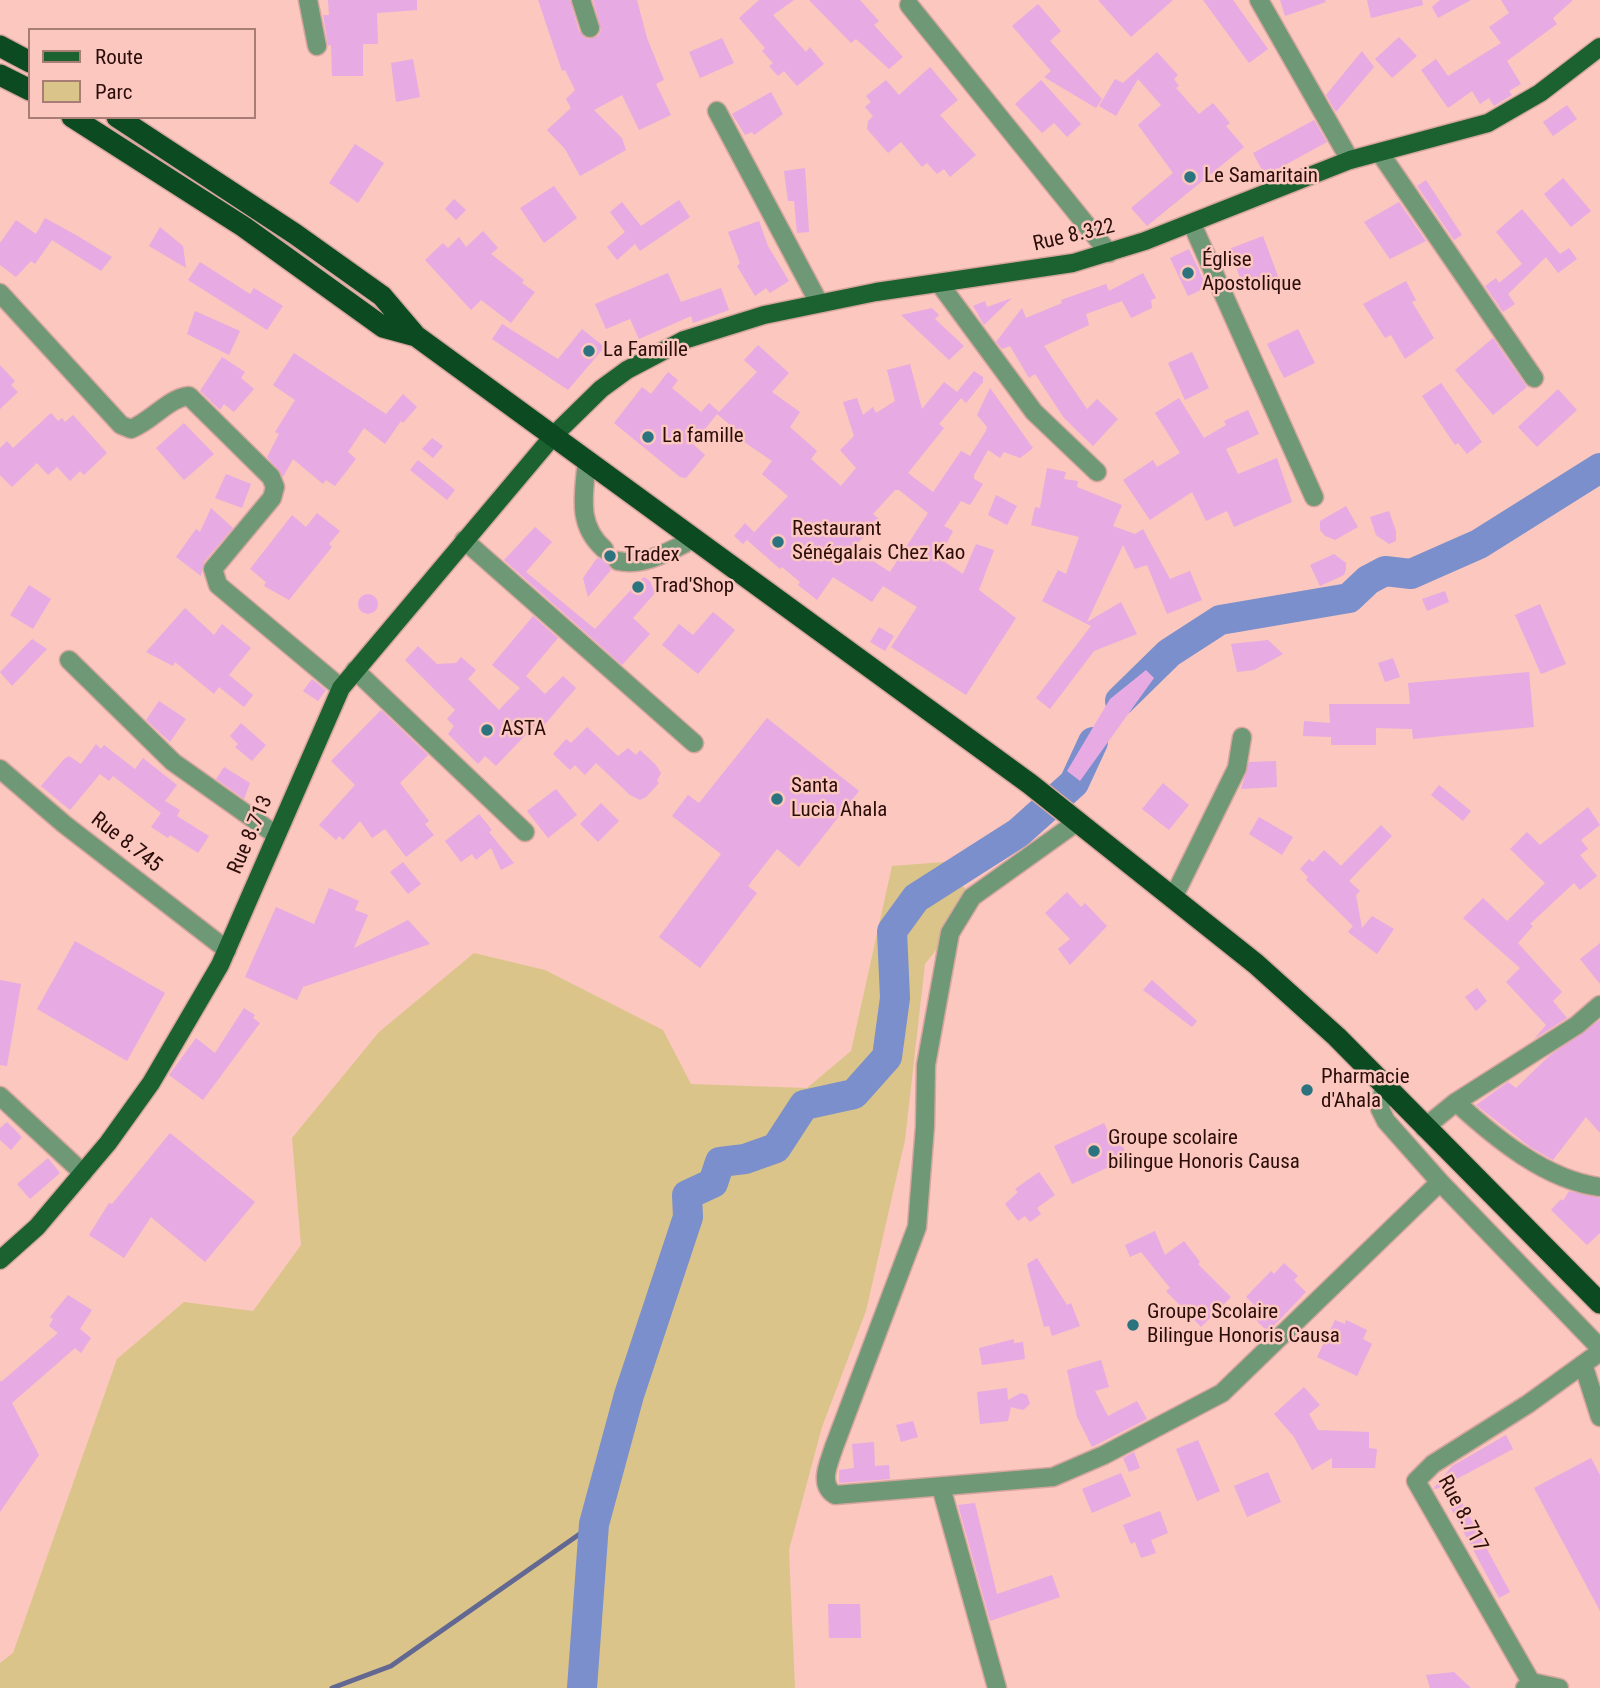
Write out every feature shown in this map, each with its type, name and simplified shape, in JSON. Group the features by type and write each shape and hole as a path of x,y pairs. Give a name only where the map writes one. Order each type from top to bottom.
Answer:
{"highway":[{"path":"0,46 28,61"},
{"path":"0,75 28,89"},
{"path":"75,119 244,228 383,327 416,337"},
{"path":"120,119 295,234 382,296 416,337 937,715 1256,964 1337,1037 1424,1128 1600,1303"}],"main road":[{"name":"Rue 8.322","path":"554,435 618,377 684,340 764,315 819,303 1073,263 1109,253 1192,224 1350,160 1461,132 1515,110 1600,47"},
{"name":"Rue 8.713","path":"0,1260 37,1227 83,1173 151,1083 227,950 341,688 554,435"}],"street":[{"path":"308,0 317,46"},
{"path":"581,0 590,28"},
{"path":"1259,0 1350,160"},
{"path":"909,5 1109,253"},
{"path":"717,111 819,303"},
{"path":"1380,153 1534,378"},
{"path":"1192,224 1314,496"},
{"path":"939,283 1034,412 1097,471"},
{"path":"0,293 121,425 131,429 142,425 181,397 189,396 271,477 275,487 272,498 213,569 214,578 218,585 341,688"},
{"path":"587,460 584,519 591,537 604,549"},
{"path":"618,561 626,563 657,556 694,539"},
{"path":"464,540 694,743"},
{"path":"68,660 173,762 276,835"},
{"path":"355,670 525,832"},
{"path":"1173,898 1237,768 1242,737"},
{"name":"Rue 8.745","path":"0,769 64,824 227,950"},
{"path":"1077,822 972,897 950,933 926,1065 925,1126 917,1227 834,1447 825,1481 828,1490 835,1495 1053,1477 1104,1455 1222,1393 1440,1182"},
{"path":"1424,1128 1456,1102 1577,1025 1600,1005"},
{"path":"1384,1086 1380,1109 1386,1121 1440,1182 1600,1350"},
{"path":"0,1096 83,1173"},
{"path":"1456,1102 1496,1136 1542,1166 1600,1187"},
{"name":"Rue 8.717","path":"1528,1685 1416,1481 1433,1464 1600,1350"},
{"path":"1583,1364 1600,1417"},
{"path":"941,1487 997,1688"},
{"path":"1528,1685 1559,1688"}],"green space":[{"path":"944,862 972,897 950,933 925,964 905,1140 866,1311 822,1427 789,1550 795,1688 0,1688 0,1663 13,1653 117,1359 184,1302 253,1311 301,1245 292,1138 379,1032 474,953 545,970 663,1030 691,1084 807,1088 851,1051 892,866"}],"building":[{"path":"328,0 417,0 417,10 377,13 378,44 363,44 363,76 332,76 331,45 328,46 323,15 329,15"},
{"path":"538,0 570,0 579,31 588,39 598,36 601,30 593,0 637,0 647,38 664,80 656,84 671,115 639,130 622,95 594,110 622,138 626,150 580,176 565,149 547,130 571,108 566,99 575,90 565,70 562,71"},
{"path":"759,0 794,0 773,15 806,52 810,47 824,64 797,86 784,71 778,76 769,66 773,63 762,51 765,48 739,18"},
{"path":"809,0 860,0 879,21 874,25 903,57 889,69 856,39 851,43"},
{"path":"1098,0 1173,0 1131,37"},
{"path":"1203,0 1233,0 1268,49 1249,63"},
{"path":"1280,0 1325,0 1326,2 1285,16"},
{"path":"1367,0 1422,0 1423,5 1371,18"},
{"path":"1440,0 1471,0 1438,18 1432,7"},
{"path":"1501,0 1573,0 1553,18 1557,24 1507,61 1521,84 1509,91 1512,95 1494,106 1489,98 1480,104 1472,91 1448,108 1421,70 1436,59 1448,76 1501,43 1489,27 1509,13"},
{"path":"1038,4 1061,31 1050,41 1102,99 1096,108 1044,77 1051,71 1012,26"},
{"path":"1399,37 1417,56 1392,78 1375,59"},
{"path":"722,38 734,63 700,78 689,52"},
{"path":"1362,51 1374,67 1336,112 1326,95"},
{"path":"1157,52 1178,75 1174,79 1179,86 1176,88 1199,114 1213,103 1230,123 1226,126 1244,147 1147,226 1131,208 1173,173 1138,125 1161,105 1138,79 1116,116 1099,106 1115,79 1123,83"},
{"path":"413,59 420,97 396,102 391,63"},
{"path":"930,67 958,100 940,115 976,155 950,177 944,169 937,174 927,163 922,167 901,142 888,153 867,129 868,121 873,116 865,107 871,102 866,96 886,80 899,95"},
{"path":"1041,80 1081,124 1067,137 1054,123 1042,133 1015,104"},
{"path":"771,92 783,114 754,135 752,132 745,135 732,114"},
{"path":"1567,105 1577,119 1553,136 1543,122"},
{"path":"1314,120 1327,142 1265,176 1253,153"},
{"path":"355,144 384,163 358,203 329,183"},
{"path":"805,168 809,232 797,233 794,201 788,201 784,171"},
{"path":"1563,178 1591,211 1571,227 1544,194"},
{"path":"1426,180 1462,235 1454,240 1417,186"},
{"path":"554,186 577,218 544,243 520,208"},
{"path":"454,199 466,210 456,220 445,209"},
{"path":"679,200 690,217 640,251 635,244 617,260 607,247 625,232 610,212 622,202 641,226"},
{"path":"1399,202 1426,241 1390,259 1364,222"},
{"path":"1522,209 1560,254 1569,248 1577,259 1558,273 1546,257 1508,294 1515,304 1503,312 1485,286 1496,278 1499,283 1522,264 1496,232"},
{"path":"45,218 112,257 101,271 52,240 35,264 31,261 16,277 0,265 0,243 16,220 36,234"},
{"path":"759,221 768,246 789,281 770,293 766,288 755,296 737,266 740,263 728,232"},
{"path":"160,227 183,246 186,268 149,246"},
{"path":"483,231 498,248 491,254 535,292 511,323 481,300 471,310 425,260 443,243 448,248 459,237 466,247"},
{"path":"1263,236 1279,279 1245,291 1229,249"},
{"name":"Église Apostolique","path":"1189,249 1207,287 1188,296 1170,258"},
{"path":"200,262 250,294 254,288 283,306 267,330 188,280"},
{"path":"668,273 681,302 721,288 729,310 693,323 691,316 639,339 630,319 606,329 595,304"},
{"path":"1143,273 1156,298 1151,300 1152,308 1131,318 1122,301 1086,314 1089,325 1044,346 1087,409 1097,399 1118,419 1093,446 1064,418 1035,374 1029,378 1010,346 1002,349 996,342 1022,308 1026,318 1062,303 1061,300 1106,284 1109,291"},
{"path":"1406,281 1416,300 1412,302 1434,338 1405,359 1391,335 1385,338 1363,304"},
{"path":"1012,298 984,325 973,306 985,301 987,307"},
{"path":"932,308 939,315 935,319 964,346 949,360 901,315"},
{"path":"195,311 240,331 229,355 187,334"},
{"path":"502,324 558,359 582,329 602,345 602,350 568,390 492,339"},
{"path":"1298,329 1315,363 1284,378 1267,344"},
{"path":"1493,338 1527,387 1493,415 1455,370"},
{"path":"758,345 789,373 772,392 800,412 790,427 817,451 811,459 841,486 856,468 840,450 854,436 843,402 857,398 863,415 873,407 876,413 895,401 887,370 910,364 922,409 944,382 957,392 974,371 983,377 983,382 966,403 961,398 939,424 944,428 908,473 933,492 961,451 970,456 986,431 987,427 977,415 990,388 1033,448 1020,458 1004,452 1000,458 988,450 974,475 974,479 983,484 970,505 961,501 944,526 953,531 939,558 963,574 976,544 994,550 979,590 1016,618 966,695 891,647 917,607 883,586 872,602 833,577 817,600 798,585 800,582 782,567 780,569 747,540 788,496 762,474 772,461 737,437 740,433 717,414 693,444 705,455 686,478 680,477 614,423 642,387 651,394 668,372 678,380 672,388 701,412 709,403 719,412 757,372 744,360","holes":["895,490 899,490 928,513 890,572 853,548 880,520 873,514"]},
{"path":"1192,352 1209,388 1185,400 1168,363"},
{"path":"294,353 386,414 403,394 417,407 403,423 401,421 385,444 364,428 348,452 356,459 335,486 326,480 323,484 293,459 283,477 267,457 279,434 275,432 295,400 273,385"},
{"path":"222,357 245,372 241,378 254,389 234,412 224,404 220,410 200,391"},
{"path":"0,365 15,381 11,385 18,392 0,409"},
{"path":"1441,383 1482,442 1467,454 1458,443 1455,445 1422,396"},
{"path":"1558,389 1577,410 1537,447 1518,427"},
{"path":"1179,398 1204,438 1226,425 1224,421 1248,410 1259,434 1226,449 1238,474 1277,458 1292,502 1234,527 1227,511 1206,521 1192,492 1150,520 1123,480 1153,460 1157,467 1180,453 1155,413"},
{"path":"51,413 58,421 62,418 65,422 73,415 107,453 84,475 80,471 70,481 57,467 48,475 37,463 12,487 0,475 0,448 7,441 13,448"},
{"path":"184,423 214,454 184,480 156,448"},
{"path":"432,438 443,446 433,458 422,449"},
{"path":"418,460 455,490 447,500 410,470"},
{"path":"1047,468 1066,472 1064,479 1078,481 1077,487 1122,505 1113,526 1135,534 1143,529 1170,579 1190,571 1202,600 1167,614 1147,565 1135,569 1123,545 1087,622 1121,602 1137,634 1094,651 1050,709 1036,698 1091,626 1042,601 1058,570 1066,574 1079,537 1031,525 1035,507 1040,508"},
{"path":"226,474 251,484 242,508 215,498"},
{"path":"996,495 1017,506 1007,525 988,515"},
{"path":"1346,506 1358,527 1335,540 1325,536 1320,530 1320,521"},
{"path":"211,508 233,528 204,562 201,576 176,557 196,529 200,532"},
{"path":"1389,511 1396,531 1396,541 1389,544 1376,535 1370,517"},
{"path":"317,513 340,531 329,544 332,547 289,600 264,586 266,582 250,569 292,515 306,527"},
{"path":"745,523 754,532 743,544 734,536"},
{"path":"535,527 552,542 526,572 595,629 639,581 644,577 650,581 655,593 633,618 650,634 622,665 504,560"},
{"path":"1334,554 1346,563 1344,575 1320,586 1310,565"},
{"path":"597,558 607,560 611,570 588,597 583,578"},
{"path":"29,585 51,599 33,629 10,615"},
{"path":"1445,591 1449,602 1427,611 1422,599"},
{"path":"364,594 372,594 378,604 372,614 364,614 358,608 358,600"},
{"path":"1540,604 1566,664 1541,674 1515,615"},
{"path":"185,608 214,635 222,624 251,648 229,675 253,695 244,707 219,687 214,694 175,662 173,666 146,652"},
{"path":"713,612 735,630 698,674 662,645 679,624 693,635"},
{"path":"533,616 558,638 526,676 545,694 563,676 576,688 540,730 535,725 496,766 485,756 478,764 448,734 454,726 447,719 455,710 405,660 418,646 437,664 456,663 461,657 476,670 468,679 499,710 520,688 492,665"},
{"path":"879,627 894,636 885,651 870,642"},
{"path":"32,639 47,649 12,686 0,672"},
{"path":"1268,640 1283,654 1254,670 1237,672 1231,644"},
{"path":"1393,658 1400,677 1385,682 1378,663"},
{"path":"1146,670 1154,678 1080,781 1067,771 1110,699"},
{"path":"1529,672 1534,727 1413,739 1412,729 1376,728 1376,745 1331,745 1331,737 1303,736 1304,721 1330,723 1329,704 1410,704 1408,683"},
{"path":"312,679 326,690 318,701 303,691"},
{"path":"159,701 186,719 170,742 146,720"},
{"path":"381,710 428,755 400,783 429,821 425,824 434,835 406,857 385,829 372,838 360,821 343,840 339,836 336,840 319,825 355,785 331,761"},
{"name":"Santa Lucia Ahala","path":"767,718 859,791 799,867 777,849 748,886 757,893 700,968 659,937 721,854 672,816 688,795 699,803"},
{"path":"241,723 266,745 252,761 235,747 238,744 230,736"},
{"path":"587,727 618,756 628,748 636,755 640,750 656,765 661,773 657,781 659,783 646,797 640,800 630,795 596,763 585,775 575,765 570,770 553,754 566,739 571,743"},
{"path":"96,744 101,749 104,745 135,769 143,758 177,785 165,801 180,810 177,816 209,836 198,853 170,835 168,838 151,827 161,813 113,776 109,781 100,774 70,810 41,786 64,759 69,756 81,764"},
{"path":"1276,761 1277,787 1241,789 1249,762"},
{"path":"224,767 250,783 244,799 216,779"},
{"path":"1163,783 1189,805 1169,830 1142,809"},
{"path":"1439,785 1471,811 1463,821 1431,795"},
{"path":"556,789 577,815 548,838 527,811"},
{"path":"601,803 619,821 598,842 580,824"},
{"path":"1588,807 1600,825 1581,840 1588,849 1580,855 1597,876 1580,890 1574,883 1530,924 1533,926 1518,943 1562,992 1553,1001 1567,1018 1534,1039 1546,1025 1506,982 1520,968 1463,918 1483,898 1507,921 1545,883 1510,849 1527,832 1540,845"},
{"path":"479,814 492,830 489,832 514,863 501,870 491,848 476,860 472,854 461,862 445,841"},
{"path":"1259,817 1293,837 1282,855 1249,834"},
{"path":"1381,825 1392,836 1349,881 1360,891 1356,895 1362,928 1372,916 1394,929 1377,954 1348,932 1353,926 1306,880 1308,877 1300,869 1309,859 1313,862 1324,850 1341,866"},
{"path":"403,862 421,884 408,894 390,872"},
{"path":"329,888 359,901 355,910 368,915 354,948 408,920 430,944 303,987 297,1000 245,977 276,907 314,924"},
{"path":"1067,892 1081,907 1085,903 1107,926 1070,965 1058,949 1070,939 1045,913"},
{"path":"75,941 165,993 127,1061 37,1009"},
{"path":"1600,943 1600,984 1580,959"},
{"path":"0,980 21,984 7,1066 0,1065"},
{"path":"1152,980 1197,1021 1192,1027 1143,990"},
{"path":"1477,988 1487,1001 1476,1011 1465,997"},
{"path":"244,1008 255,1015 253,1018 260,1023 203,1100 169,1075 196,1038 215,1053"},
{"path":"1600,1020 1600,1133 1586,1117 1553,1160 1530,1147 1476,1105 1508,1082 1516,1088 1549,1056"},
{"path":"7,1122 22,1137 11,1150 0,1140 0,1128"},
{"path":"1104,1123 1110,1136 1116,1132 1128,1158 1072,1184 1054,1146"},
{"path":"170,1133 255,1202 205,1262 151,1217 124,1258 89,1235 109,1203 112,1204"},
{"path":"48,1158 60,1173 30,1199 17,1184"},
{"path":"1039,1172 1055,1195 1037,1208 1041,1214 1030,1222 1025,1216 1018,1221 1005,1204 1018,1192 1015,1189"},
{"path":"1569,1191 1600,1198 1600,1233 1587,1245 1551,1210 1561,1199 1563,1201"},
{"path":"1155,1231 1165,1255 1184,1241 1200,1262 1198,1264 1231,1297 1201,1327 1166,1291 1170,1288 1141,1252 1130,1257 1125,1245"},
{"path":"1037,1258 1067,1305 1071,1303 1080,1326 1052,1336 1049,1326 1044,1327 1027,1264"},
{"path":"1284,1263 1298,1276 1294,1280 1306,1292 1268,1332 1256,1320 1263,1313 1246,1297 1271,1271 1274,1274"},
{"path":"68,1295 92,1310 80,1329 91,1338 81,1353 75,1348 12,1403 39,1455 0,1512 0,1380 1,1382 58,1333 49,1326 53,1319 50,1317"},
{"path":"1335,1320 1345,1324 1346,1320 1367,1330 1363,1339 1372,1344 1357,1376 1317,1357"},
{"path":"1014,1339 1014,1343 1023,1342 1025,1359 982,1365 979,1348"},
{"path":"1101,1360 1109,1387 1095,1391 1108,1416 1137,1401 1147,1419 1092,1447 1077,1417 1067,1370"},
{"path":"1304,1387 1320,1405 1309,1414 1318,1430 1369,1432 1369,1448 1377,1449 1375,1468 1332,1468 1332,1458 1312,1470 1294,1437 1274,1414"},
{"path":"1007,1388 1008,1400 1021,1393 1027,1395 1030,1404 1023,1410 1011,1407 1008,1421 980,1424 977,1392"},
{"path":"913,1421 918,1437 901,1442 896,1425"},
{"path":"1506,1435 1513,1449 1451,1482 1510,1592 1499,1598 1440,1488 1433,1489 1452,1466"},
{"path":"1198,1440 1220,1491 1197,1501 1176,1449"},
{"path":"874,1442 875,1466 889,1465 890,1479 839,1483 839,1470 854,1468 852,1444"},
{"path":"1134,1452 1140,1468 1129,1472 1123,1458"},
{"path":"1591,1458 1600,1475 1600,1611 1534,1488"},
{"path":"1268,1472 1281,1502 1247,1517 1234,1486"},
{"path":"1121,1473 1131,1496 1092,1513 1082,1489"},
{"path":"975,1503 997,1594 1052,1575 1060,1597 990,1621 958,1505"},
{"path":"1160,1511 1168,1533 1151,1540 1156,1553 1141,1558 1135,1542 1131,1544 1123,1525"},
{"path":"828,1604 860,1604 861,1638 829,1638"},
{"path":"1454,1672 1471,1688 1430,1688 1426,1675"}],"waterway":[{"path":"1120,701 1169,653 1220,620 1349,598 1368,580 1385,571 1411,574 1479,544 1600,468"},
{"path":"582,1688 594,1524 629,1395 688,1217 687,1195 713,1183 720,1162 745,1159 776,1148 804,1105 854,1094 887,1057 895,998 892,931 916,898 1018,833 1074,783 1093,742"},
{"path":"332,1688 391,1666 594,1524"}],"place":[{"name":"Le Samaritain","path":"1190,177"},
{"name":"Église Apostolique","path":"1188,273"},
{"name":"La Famille","path":"589,351"},
{"name":"La famille","path":"648,437"},
{"name":"Restaurant Sénégalais Chez Kao","path":"778,542"},
{"name":"Tradex","path":"610,556"},
{"name":"Trad'Shop","path":"638,587"},
{"name":"ASTA","path":"487,730"},
{"name":"Santa Lucia Ahala","path":"777,799"},
{"name":"Pharmacie d'Ahala","path":"1307,1090"},
{"name":"Groupe scolaire bilingue Honoris Causa","path":"1094,1151"},
{"name":"Groupe Scolaire Bilingue Honoris Causa","path":"1133,1325"}]}
